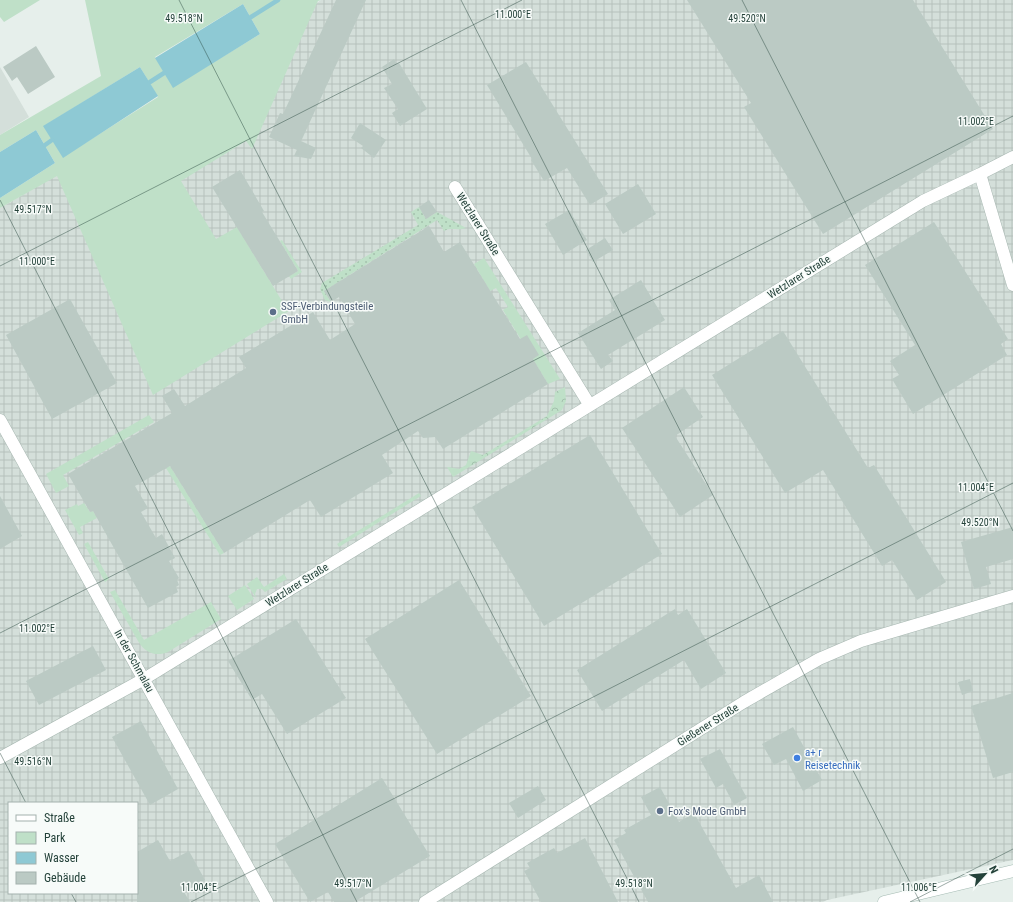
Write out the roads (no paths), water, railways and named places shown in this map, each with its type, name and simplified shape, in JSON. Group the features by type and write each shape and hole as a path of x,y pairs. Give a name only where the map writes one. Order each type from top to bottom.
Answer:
{"street":[{"name":"Wetzlarer Straße","path":"0,758 144,679 589,404 673,355 924,201 1013,157"},
{"path":"980,174 1013,284"},
{"name":"Wetzlarer Straße","path":"455,187 589,404"},
{"name":"In der Schmalau","path":"0,420 267,902"},
{"name":"Gießener Straße","path":"425,902 744,702 820,659 862,641 1013,596"},
{"path":"884,902 1013,871"}],"water":[{"path":"243,4 260,34 173,88 155,58"},
{"path":"140,67 158,96 63,158 43,126"},
{"path":"36,130 55,163 0,198 0,152"}],"waterway":[{"path":"251,17 278,0"},
{"path":"150,82 164,73"},
{"path":"45,145 52,140"}],"place":[{"name":"SSF-Verbindungsteile GmbH","path":"273,312"},
{"name":"a+ r Reisetechnik","path":"797,758"},
{"name":"Fox's Mode GmbH","path":"660,811"}]}
